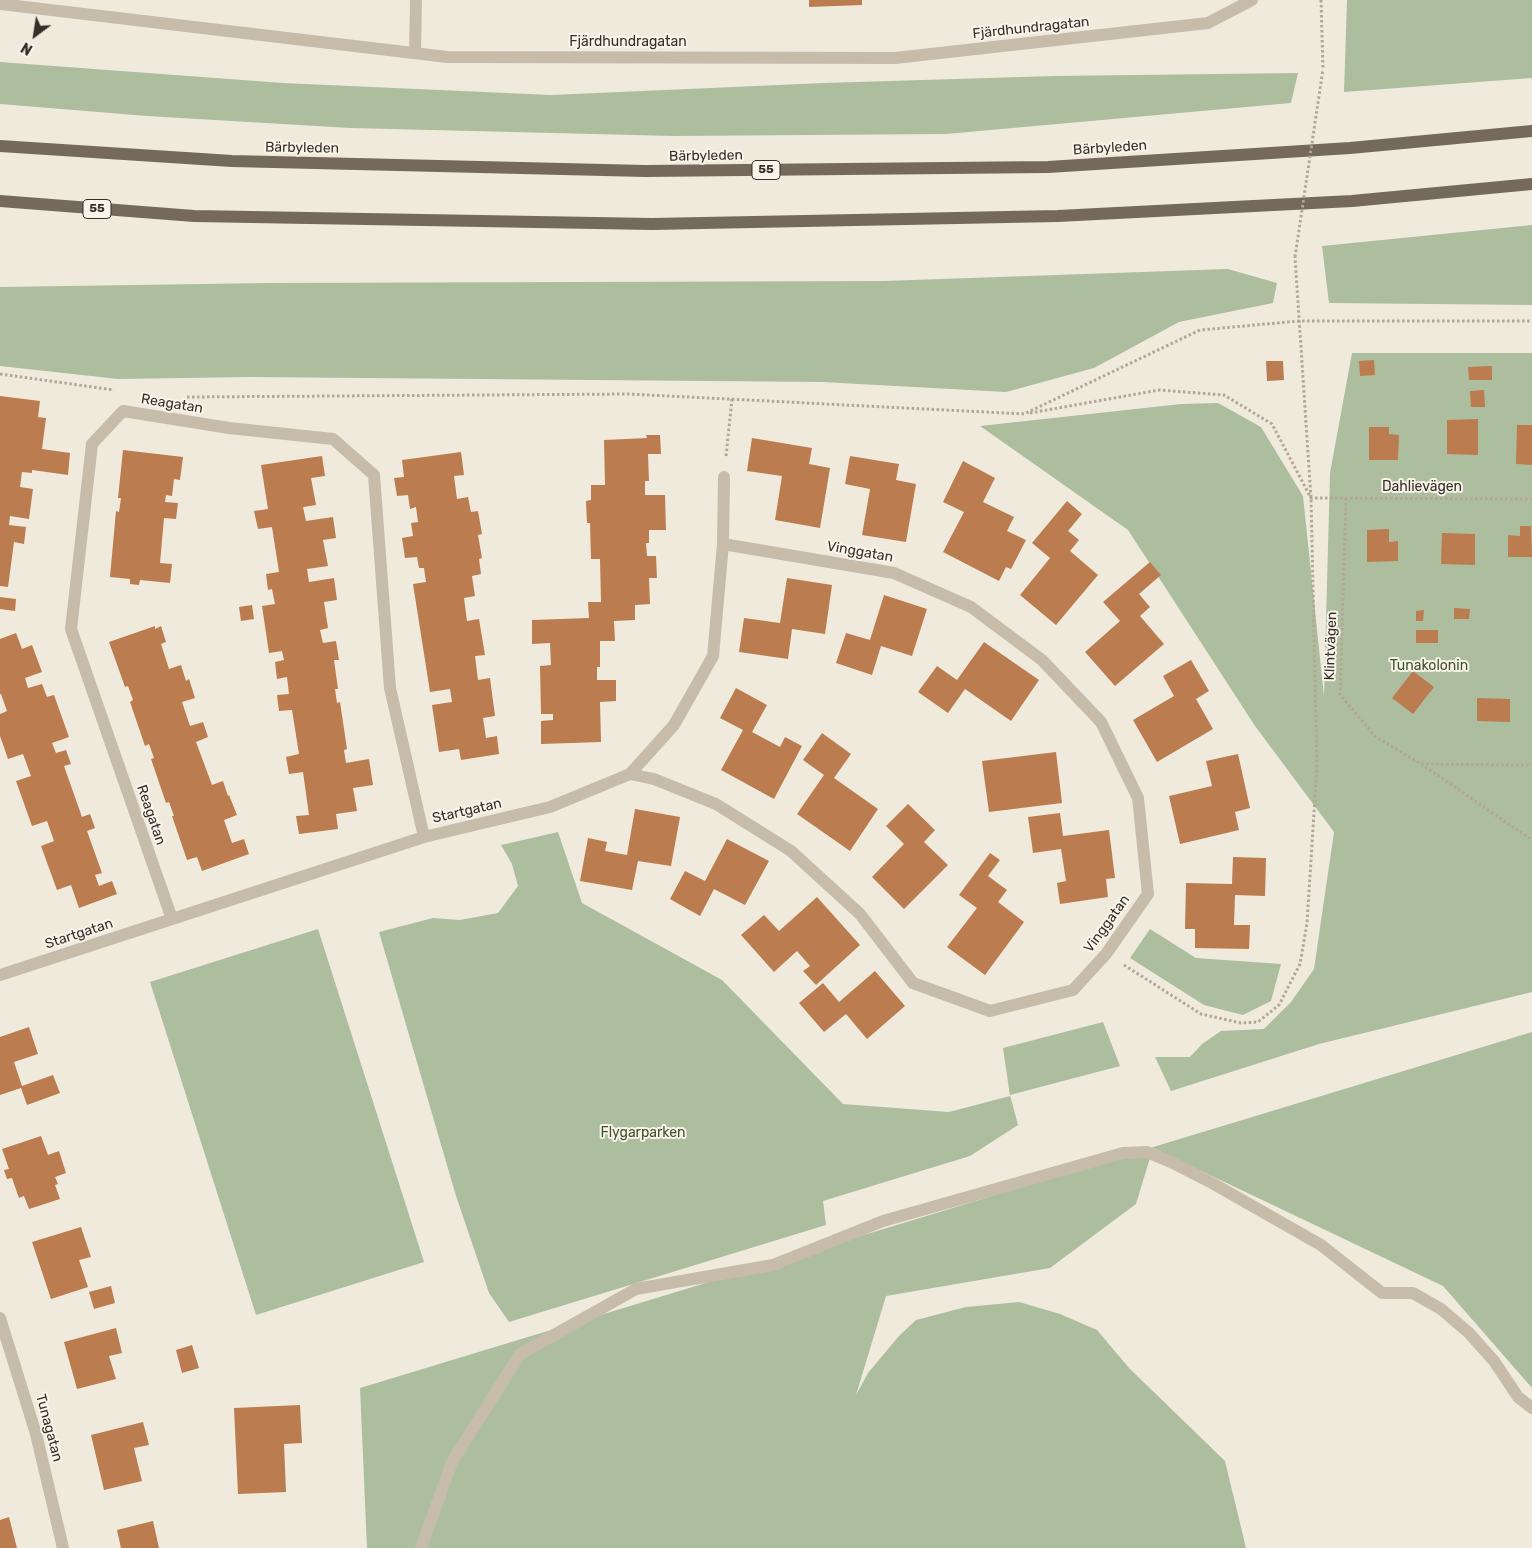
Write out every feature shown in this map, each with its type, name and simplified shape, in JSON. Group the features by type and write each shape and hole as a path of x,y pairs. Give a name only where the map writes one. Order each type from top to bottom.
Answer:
{"main road":[{"name":"Bärbyleden","path":"0,146 232,161 645,172 1048,167 1350,148 1532,131"},
{"name":"55","path":"0,201 194,216 652,224 1058,216 1352,201 1532,184"}],"street":[{"path":"415,52 416,0"},
{"name":"Fjärdhundragatan","path":"0,4 447,57 895,58 1208,23 1252,0"},
{"name":"Reagatan","path":"172,919 71,629 92,444 123,412 229,428 334,439 374,474 390,688 424,837"},
{"name":"Startgatan","path":"0,975 424,837 550,808 630,774 674,725 713,656 723,544 724,477"},
{"name":"Vinggatan","path":"630,774 654,779 716,804 791,851 860,914 913,983 990,1011 1073,990 1106,954 1148,894 1138,798 1101,722 1042,660 971,607 894,573 723,544"},
{"path":"421,1548 452,1462 520,1354 636,1289 773,1265 883,1221 1123,1152 1147,1152 1173,1163 1321,1246 1382,1293 1413,1293 1441,1309 1469,1333 1494,1361 1518,1397 1532,1408"},
{"name":"Tunagatan","path":"0,1318 36,1434 63,1548"}],"path":[{"path":"1106,954 1201,1014 1242,1023 1258,1022 1280,1005 1300,964 1307,923 1317,766 1312,498 1295,257 1323,69 1321,0"},
{"path":"1024,414 1200,330 1299,321 1532,321"},
{"path":"0,374 114,390"},
{"path":"181,397 629,394 1024,414 1158,390 1224,396 1272,424 1312,498"},
{"path":"724,477 732,399"},
{"name":"Dahlievägen","path":"1312,498 1532,499"},
{"name":"Klintvägen","path":"1346,498 1340,695 1376,737 1420,764 1532,840"},
{"path":"1420,764 1532,764"}],"green space":[{"path":"1347,0 1532,0 1532,78 1344,92"},
{"path":"0,62 283,83 551,95 824,83 1054,76 1298,73 1291,103 946,134 674,136 350,128 147,116 0,104"},
{"path":"1532,225 1532,305 1329,303 1322,246"},
{"path":"1228,269 1277,283 1273,303 1179,322 1094,368 1006,392 822,382 250,377 118,379 0,366 0,287 269,283 884,281"},
{"name":"Tunakolonin","path":"1352,353 1532,353 1532,992 1319,1044 1171,1091 1155,1057 1190,1057 1202,1044 1221,1031 1264,1029 1291,1002 1314,969 1334,832 1255,726 1128,530 980,426 1181,404 1218,403 1261,427 1303,496 1324,696 1330,473"},
{"name":"Flygarparken","path":"558,832 582,903 722,980 843,1104 949,1112 1010,1096 1003,1048 1103,1022 1120,1066 1010,1095 1018,1125 970,1156 823,1201 826,1225 509,1322 489,1293 456,1196 379,932 433,918 460,920 498,913 518,886 512,864 501,845"},
{"path":"318,929 424,1262 256,1315 150,982"},
{"path":"1150,929 1196,958 1281,964 1271,1001 1243,1015 1204,1005 1130,958"},
{"path":"1532,1032 1532,1388 1443,1286 1153,1148 1136,1204 1050,1268 886,1296 856,1395 868,1373 899,1336 916,1320 966,1307 1019,1302 1060,1314 1097,1330 1129,1368 1225,1461 1246,1548 367,1548 360,1388"}],"building":[{"path":"809,0 862,0 862,5 809,7"},
{"path":"1374,360 1375,375 1360,376 1359,361"},
{"path":"1266,361 1283,361 1284,380 1267,381"},
{"path":"1492,366 1492,380 1469,380 1468,367"},
{"path":"1484,390 1485,407 1471,407 1470,391"},
{"path":"0,396 40,401 38,417 46,418 42,449 70,453 68,475 32,470 32,473 22,472 20,487 33,489 29,519 10,516 9,525 26,527 24,544 14,542 8,587 0,586"},
{"path":"1478,419 1478,455 1447,454 1447,420"},
{"path":"1517,425 1532,425 1532,465 1516,464"},
{"path":"1369,427 1389,427 1389,434 1399,435 1398,460 1369,460"},
{"path":"646,435 660,435 661,454 648,454 649,481 645,481 645,495 665,495 666,530 649,530 649,543 646,543 647,556 656,556 657,578 649,578 650,604 635,605 635,620 614,621 615,641 600,641 600,667 597,667 597,680 616,680 616,701 600,702 601,742 541,744 541,721 553,720 553,714 541,714 540,666 551,665 550,643 532,644 532,620 589,618 588,602 601,602 600,559 591,559 590,523 587,523 586,501 591,500 591,485 605,485 604,440 647,438"},
{"path":"752,438 812,448 809,464 830,468 820,528 775,520 782,476 747,471"},
{"path":"123,450 183,457 180,480 174,479 172,496 166,495 165,502 178,503 176,519 164,518 160,563 172,564 170,583 140,580 139,585 130,584 130,579 110,577 116,511 119,512 121,498 118,498"},
{"path":"461,452 464,475 454,476 457,499 468,497 471,512 478,511 482,534 478,535 482,558 479,559 481,574 472,576 475,596 464,598 467,621 479,619 485,655 475,656 478,680 490,678 495,716 483,718 486,738 497,736 499,754 461,760 459,749 439,752 432,705 452,702 450,689 430,692 413,584 426,582 424,568 419,568 417,557 405,558 402,538 413,536 411,523 418,522 416,507 410,509 408,495 397,496 394,478 404,477 402,460"},
{"path":"322,456 325,476 311,478 316,505 303,507 306,521 333,517 336,538 323,540 328,566 307,569 309,582 334,578 337,600 324,602 328,628 320,630 323,643 336,641 339,660 334,660 338,689 335,689 337,703 340,702 347,749 344,750 346,763 369,759 373,785 353,788 357,811 336,814 338,829 299,834 296,816 309,815 303,772 289,774 286,757 299,754 292,710 279,711 277,695 289,694 287,677 277,679 275,662 284,660 282,651 269,653 262,606 275,604 272,589 268,590 266,574 279,572 272,527 258,529 254,511 268,509 261,465"},
{"path":"850,456 899,464 896,480 916,484 906,542 862,535 870,489 845,484"},
{"path":"963,461 995,478 983,502 1014,517 1007,531 1026,540 1011,569 1006,567 999,581 943,552 964,512 943,502"},
{"path":"1067,501 1082,514 1068,531 1079,540 1070,551 1098,575 1056,625 1020,595 1050,558 1032,543"},
{"path":"1520,526 1531,526 1532,557 1508,557 1508,535 1520,536"},
{"path":"1389,529 1389,542 1398,541 1398,561 1367,562 1367,530"},
{"path":"1442,533 1475,534 1475,565 1441,564"},
{"path":"1150,562 1161,575 1139,594 1150,607 1140,616 1164,644 1115,686 1085,652 1120,621 1103,602"},
{"path":"787,578 832,585 825,634 792,629 788,659 739,652 744,618 780,623"},
{"path":"884,595 927,609 912,656 881,646 872,675 836,663 846,633 870,640"},
{"path":"0,597 16,599 15,611 0,609"},
{"path":"252,605 254,619 241,621 239,607"},
{"path":"1454,608 1470,609 1469,619 1454,619"},
{"path":"1424,610 1423,621 1416,621 1416,611"},
{"path":"155,626 155,629 161,626 166,642 161,644 169,669 181,665 186,681 189,679 195,698 182,702 190,726 203,722 208,737 196,742 212,785 223,781 237,815 224,820 232,843 244,839 249,854 202,871 197,857 187,860 172,816 174,816 169,802 166,803 151,759 154,758 149,744 145,746 130,702 133,700 128,686 125,687 109,642"},
{"path":"1416,630 1438,630 1438,643 1416,643"},
{"path":"16,633 22,649 32,645 42,672 25,678 28,688 42,684 47,697 54,695 69,737 52,743 56,753 66,750 71,764 64,766 82,817 90,814 95,828 87,831 102,873 95,875 99,886 112,881 117,894 79,908 71,885 57,890 41,846 54,841 47,821 32,826 16,781 31,776 23,754 8,759 0,736 0,714 7,711 0,694 0,639"},
{"path":"984,642 1039,680 1011,721 965,689 948,713 918,692 937,666 957,680"},
{"path":"1191,660 1209,691 1196,699 1213,729 1157,762 1133,720 1174,696 1163,676"},
{"path":"1413,671 1434,687 1413,714 1392,698"},
{"path":"736,688 767,705 752,732 780,747 785,737 802,746 774,799 721,770 743,730 720,718"},
{"path":"1477,698 1510,699 1510,722 1477,721"},
{"path":"822,733 851,754 834,778 878,809 850,851 797,814 824,775 803,760"},
{"path":"1056,752 1062,803 989,812 982,761"},
{"path":"1238,754 1250,808 1235,812 1239,830 1180,844 1169,796 1212,786 1206,761"},
{"path":"908,804 935,830 924,842 948,865 904,909 872,877 904,844 886,826"},
{"path":"635,809 680,817 671,866 638,861 632,890 580,881 588,838 607,842 605,851 627,855"},
{"path":"1060,813 1063,836 1109,830 1115,878 1106,879 1108,897 1060,904 1057,883 1066,881 1061,849 1033,853 1028,817"},
{"path":"727,839 769,861 745,905 714,889 700,916 670,899 685,871 705,881"},
{"path":"990,853 1000,860 988,876 1007,890 998,902 1024,922 985,975 947,947 977,908 959,895"},
{"path":"1233,857 1266,858 1265,896 1235,895 1234,925 1250,925 1249,949 1195,948 1195,929 1185,929 1186,883 1232,884"},
{"path":"817,897 860,945 816,985 803,971 810,966 797,951 774,972 741,935 764,915 779,931"},
{"path":"875,971 905,1006 867,1039 846,1014 824,1032 799,1003 823,983 839,1002"},
{"path":"29,1027 38,1054 14,1062 22,1086 53,1075 60,1093 27,1105 21,1088 0,1095 0,1037"},
{"path":"41,1136 48,1155 59,1151 66,1173 55,1177 58,1184 55,1185 60,1199 29,1209 24,1196 19,1198 12,1178 7,1179 4,1170 9,1169 2,1149"},
{"path":"81,1227 91,1257 79,1260 88,1287 51,1299 32,1242"},
{"path":"111,1286 115,1303 94,1309 89,1292"},
{"path":"116,1328 122,1353 109,1356 116,1379 77,1389 64,1342"},
{"path":"192,1345 199,1368 182,1373 176,1350"},
{"path":"300,1405 302,1443 284,1444 286,1492 238,1494 234,1408"},
{"path":"143,1422 149,1445 134,1448 142,1481 104,1490 91,1435"},
{"path":"9,1517 17,1548 0,1548 0,1520"},
{"path":"153,1521 159,1548 121,1548 117,1530"}]}
